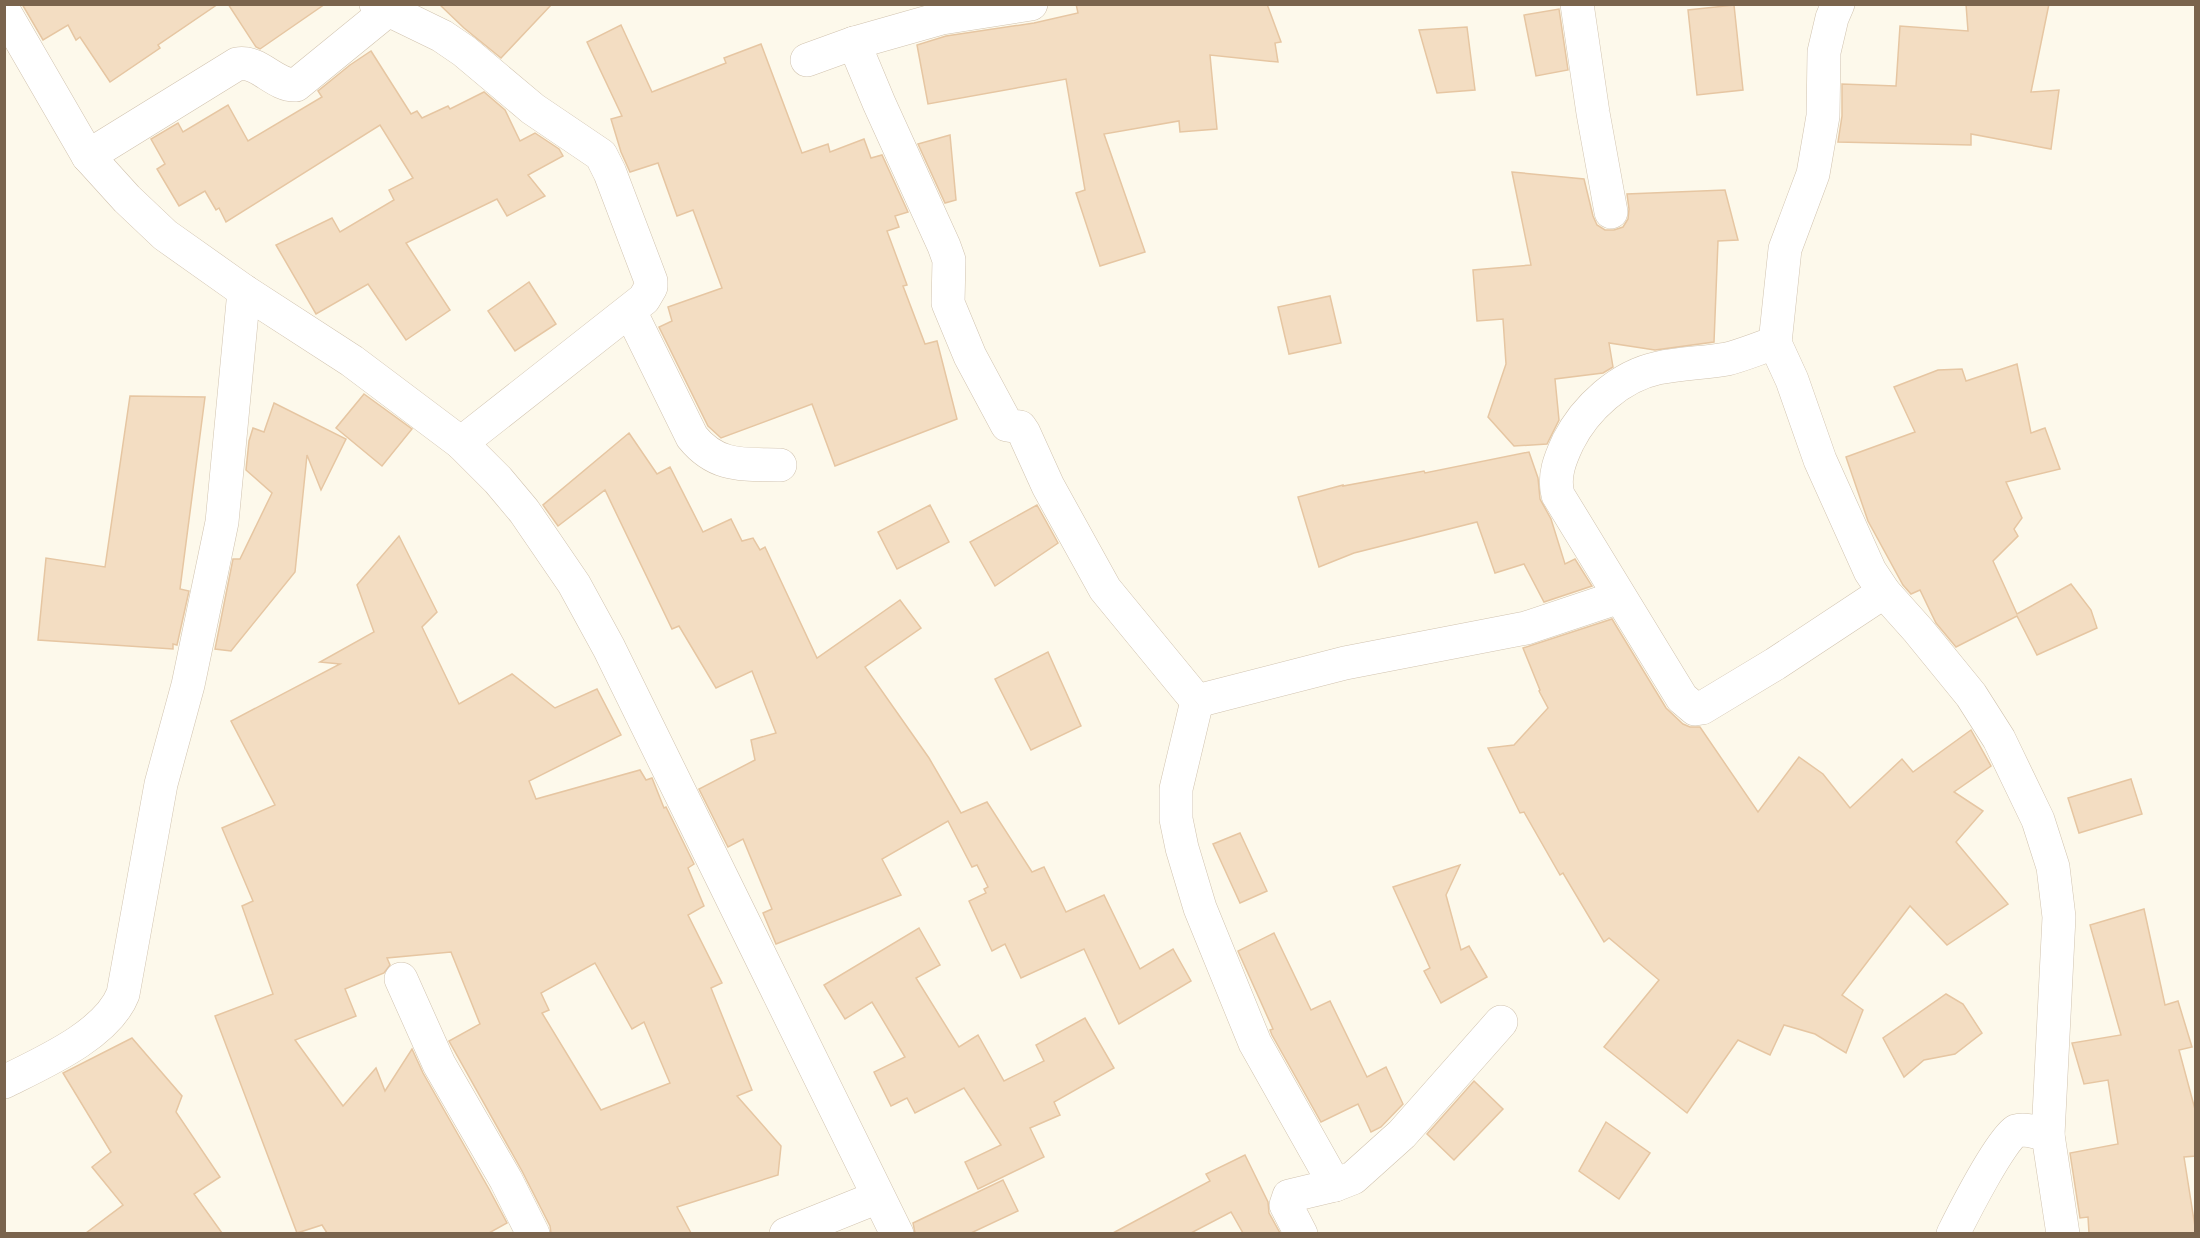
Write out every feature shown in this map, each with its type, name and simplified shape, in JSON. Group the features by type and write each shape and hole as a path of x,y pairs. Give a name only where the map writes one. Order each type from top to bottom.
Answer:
{"street":[{"path":"807,60 854,43 942,18 995,7 1031,4"},
{"path":"1577,4 1611,212"},
{"path":"1838,4 1832,18 1824,52 1823,116 1813,174 1785,249 1775,343 1792,380 1820,460 1870,571 1884,592 1971,694 1999,740 2038,820 2054,867 2059,916 2049,1135 2063,1233"},
{"path":"87,156 237,64 249,63 287,84 296,85 382,8 442,36 464,51 533,109 601,155 651,281 648,295 461,443"},
{"path":"4,11 87,156 127,199 165,235 244,291 352,362 461,443 498,480 524,511 574,584 609,648 897,1233"},
{"path":"854,43 944,246 949,260 948,303 970,356 1007,425 1020,427 1024,433 1048,486 1105,589 1197,701"},
{"path":"4,1082 49,1060 96,1029 114,1013 123,994 161,784 188,685 222,522 244,291"},
{"path":"630,311 692,437 702,450 733,464 780,465"},
{"path":"1775,343 1729,358 1655,368 1621,384 1587,413 1573,433 1562,455 1556,477 1558,495 1682,698 1689,705 1699,709 1775,664 1884,592"},
{"path":"1197,701 1345,663 1526,628 1619,597"},
{"path":"1197,701 1176,789 1176,819 1182,848 1200,908 1254,1043 1335,1185"},
{"path":"401,979 439,1064 506,1180 533,1233"},
{"path":"1301,1233 1286,1205 1288,1198 1292,1194 1335,1185 1353,1178 1402,1134 1501,1022"},
{"path":"1953,1233 1974,1193 2010,1136 2021,1130 2049,1135"},
{"path":"786,1233 878,1197"}],"building":[{"path":"22,4 218,4 158,45 160,48 110,82 80,37 76,40 68,25 43,40"},
{"path":"228,4 325,4 260,49 256,47"},
{"path":"439,4 552,4 501,58"},
{"path":"1076,4 1267,4 1281,42 1275,43 1278,62 1210,55 1217,129 1180,132 1179,121 1104,134 1145,252 1100,266 1076,193 1085,190 1066,79 928,104 917,45 946,36 1034,23 1078,13"},
{"path":"1966,4 2049,4 2031,92 2059,90 2051,149 1971,134 1971,145 1838,142 1842,116 1842,84 1896,86 1900,26 1968,31"},
{"path":"1734,5 1743,90 1697,95 1688,10"},
{"path":"1559,9 1568,70 1536,76 1524,15"},
{"path":"621,25 652,92 726,63 724,58 761,44 802,153 828,144 830,152 864,139 871,158 882,155 908,212 895,216 899,227 887,231 907,285 903,286 925,344 937,341 957,419 835,466 812,404 721,438 708,426 659,327 672,321 668,307 722,288 693,210 677,216 658,163 630,172 621,152 611,119 622,116 587,42"},
{"path":"1467,27 1475,90 1437,93 1419,30"},
{"path":"371,51 411,114 417,111 422,118 448,106 450,109 484,92 505,110 520,141 535,133 559,149 563,156 528,175 545,196 507,216 497,199 406,243 450,310 406,340 368,284 316,314 276,245 332,218 340,232 394,200 389,190 413,178 380,125 226,222 219,208 216,210 205,191 179,206 157,169 165,164 151,139 178,123 183,132 228,105 248,141 322,97 318,91"},
{"path":"950,135 956,200 945,203 918,144"},
{"path":"1512,172 1584,179 1593,216 1597,225 1605,230 1623,227 1628,219 1627,194 1725,190 1738,240 1718,241 1714,342 1655,350 1609,343 1613,367 1603,373 1555,379 1559,420 1547,444 1514,446 1488,417 1506,364 1503,319 1477,321 1473,270 1531,265"},
{"path":"529,282 556,324 515,351 488,311"},
{"path":"1330,296 1341,343 1289,354 1278,307"},
{"path":"2017,364 2031,433 2045,428 2060,469 2006,482 2022,518 2014,529 2018,536 1993,561 2017,614 2071,584 2091,610 2097,628 2037,655 2017,616 1956,647 1936,623 1920,590 1911,594 1903,585 1868,521 1846,457 1915,432 1894,387 1938,370 1962,369 1966,381"},
{"path":"364,394 412,429 382,466 336,428"},
{"path":"130,396 205,397 180,589 189,591 177,645 173,644 173,649 38,640 46,558 105,567"},
{"path":"274,403 346,439 321,490 307,455 295,572 231,651 215,649 233,559 240,559 272,493 246,470 249,441 253,428 264,432"},
{"path":"629,433 657,474 670,467 703,532 731,519 742,541 753,538 760,550 765,547 817,658 900,600 921,628 865,667 929,758 961,813 987,802 1032,872 1044,867 1066,912 1104,895 1140,969 1173,949 1191,981 1119,1024 1084,949 1021,978 1005,944 992,951 969,901 986,893 984,889 988,887 977,865 972,867 948,821 882,859 901,895 776,944 763,913 772,909 743,839 728,847 699,789 755,760 751,740 776,733 752,671 716,688 679,626 672,629 605,490 558,526 543,505"},
{"path":"1529,452 1538,478 1540,499 1551,519 1565,564 1575,559 1592,586 1544,602 1524,564 1495,573 1477,522 1354,553 1319,567 1298,497 1343,485 1424,471 1425,473"},
{"path":"930,505 949,542 897,569 878,532"},
{"path":"1037,505 1058,543 995,586 970,542"},
{"path":"399,536 437,612 422,627 459,704 512,674 555,708 597,689 621,735 529,781 536,799 640,770 646,780 652,778 664,808 666,807 694,864 688,868 704,906 688,915 722,983 711,988 752,1090 737,1096 781,1146 778,1175 677,1207 691,1233 551,1233 550,1226 522,1171 449,1041 480,1024 451,952 387,958 390,965 384,973 345,989 356,1016 295,1040 343,1106 376,1068 385,1091 412,1049 423,1073 507,1223 489,1233 327,1233 322,1225 297,1233 215,1016 273,994 242,906 253,901 222,828 275,805 231,721 340,664 320,662 374,632 357,585","holes":["595,963 632,1029 644,1022 670,1083 601,1110 542,1013 549,1010 541,993"]},
{"path":"1612,619 1666,708 1683,724 1700,727 1758,812 1799,757 1823,774 1850,808 1902,759 1913,772 1971,730 1991,766 1954,792 1983,811 1956,842 2008,904 1947,945 1910,906 1842,995 1863,1010 1846,1053 1815,1034 1784,1025 1770,1055 1738,1040 1687,1113 1604,1047 1659,980 1609,938 1604,942 1563,873 1560,875 1524,812 1520,813 1488,748 1514,745 1548,708 1523,648"},
{"path":"1048,652 1081,726 1031,750 995,679"},
{"path":"2131,779 2142,814 2079,833 2068,798"},
{"path":"1240,833 1267,891 1240,903 1213,844"},
{"path":"1460,865 1446,895 1461,950 1469,946 1487,977 1441,1003 1424,971 1430,968 1393,887"},
{"path":"2144,909 2165,1005 2178,1001 2192,1047 2179,1050 2196,1113 2196,1156 2184,1157 2196,1233 2089,1233 2088,1217 2080,1218 2070,1153 2118,1144 2108,1080 2084,1084 2072,1043 2121,1035 2090,925"},
{"path":"919,928 940,965 916,978 959,1047 978,1035 1004,1081 1044,1061 1036,1045 1085,1018 1114,1068 1054,1102 1060,1115 1030,1128 1044,1157 978,1189 965,1162 1001,1145 964,1088 915,1113 907,1098 891,1106 874,1072 905,1057 872,1002 845,1019 824,985"},
{"path":"1274,933 1311,1010 1330,1001 1367,1077 1386,1067 1403,1104 1381,1127 1371,1132 1358,1104 1321,1122 1272,1035 1270,1030 1273,1029 1238,951"},
{"path":"1946,994 1963,1004 1982,1033 1955,1054 1924,1060 1904,1077 1883,1038"},
{"path":"132,1038 182,1096 176,1112 220,1177 194,1194 222,1233 86,1233 123,1205 92,1167 111,1152 63,1073"},
{"path":"1474,1081 1503,1109 1454,1160 1427,1134"},
{"path":"1606,1122 1650,1153 1619,1199 1579,1171"},
{"path":"1245,1155 1268,1202 1269,1213 1280,1233 1243,1233 1231,1212 1191,1233 1113,1233 1210,1181 1206,1174"},
{"path":"1003,1180 1018,1211 971,1233 915,1233 913,1223"}]}
